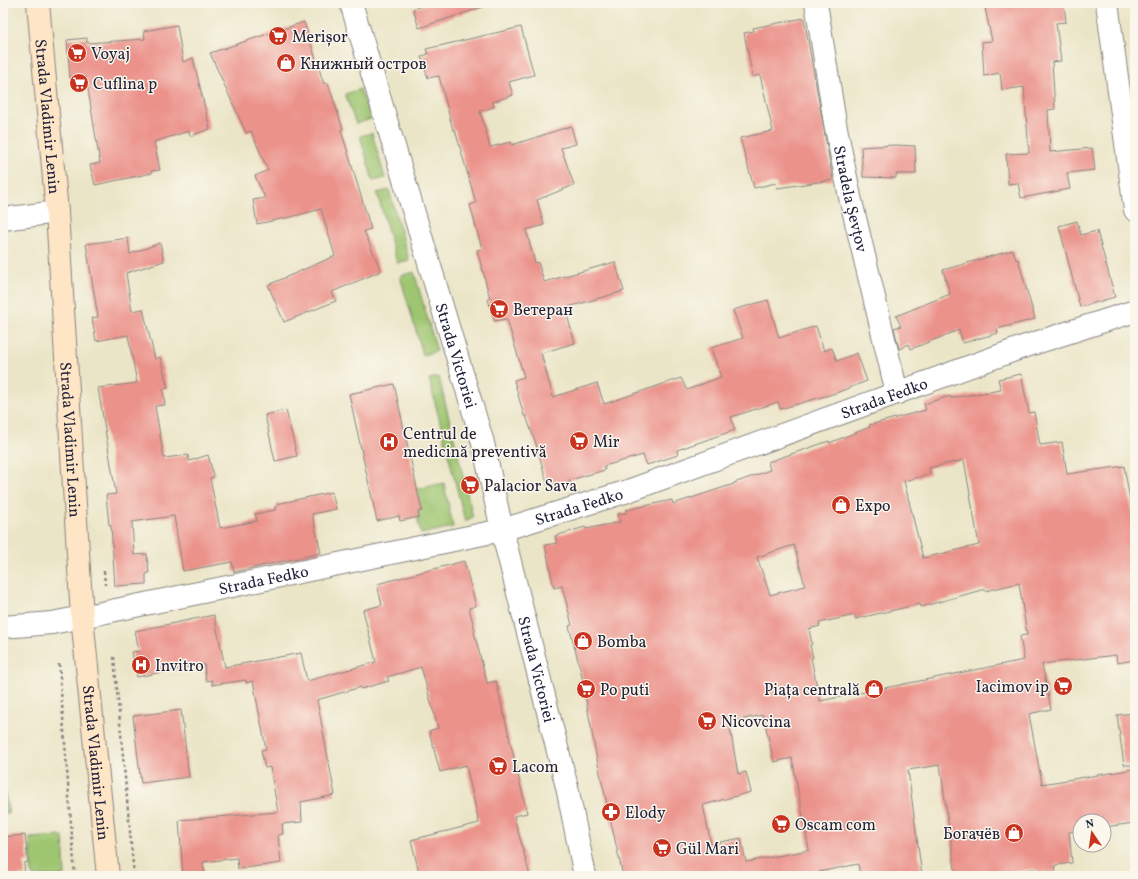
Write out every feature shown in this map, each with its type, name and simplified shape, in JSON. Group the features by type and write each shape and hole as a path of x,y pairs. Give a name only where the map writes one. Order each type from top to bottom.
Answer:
{"main road":[{"name":"Strada Vladimir Lenin","path":"38,3 57,212 82,617 108,876"}],"street":[{"name":"Strada Victoriei","path":"351,3 482,443 502,530 567,787 585,876"},
{"name":"Stradela Șevțov","path":"816,3 835,123 850,198 898,393"},
{"path":"1107,3 1135,210"},
{"path":"3,218 57,212"},
{"name":"Strada Fedko","path":"3,627 52,623 502,530 625,492 1023,347 1135,311"}],"path":[{"path":"114,658 134,876"},
{"path":"59,664 75,876"}],"green space":[{"path":"360,89 371,119 356,124 345,94"},
{"path":"372,133 385,178 373,181 360,136"},
{"path":"389,190 409,260 397,263 377,193"},
{"path":"414,272 437,351 423,355 400,276"},
{"path":"439,377 473,517 465,521 429,379"},
{"path":"444,483 453,527 421,534 417,517 418,512 422,510 417,489"},
{"path":"3,789 9,813 3,814"},
{"path":"63,836 65,876 32,876 30,838"}],"building":[{"path":"430,3 485,3 486,6 419,28 413,9"},
{"path":"984,3 1064,3 1066,22 1056,23 1061,61 1052,62 1055,109 1048,110 1050,152 1092,148 1095,170 1067,173 1070,189 1021,198 1018,183 1008,184 1006,154 1029,153 1024,87 1002,90 1000,73 984,76 982,42 992,41"},
{"path":"804,18 833,180 777,188 776,183 754,188 740,138 773,131 760,75 753,77 744,33 754,31 753,28"},
{"path":"304,22 324,84 328,83 343,129 341,130 371,229 364,231 381,271 332,292 336,301 284,322 268,285 335,256 321,209 257,224 253,200 265,198 255,176 268,170 251,131 246,133 210,53"},
{"path":"177,25 183,62 193,58 210,129 190,136 189,131 154,142 160,170 95,185 90,165 100,163 86,77 70,78 67,40 87,38 87,43 145,39 144,31"},
{"path":"521,27 534,75 509,82 513,95 493,102 494,107 480,111 490,147 511,142 512,145 571,126 576,144 561,148 574,185 537,200 544,225 526,230 535,263 538,262 544,282 615,262 624,291 565,308 575,343 541,353 553,397 597,383 604,404 681,378 687,390 721,377 711,348 743,338 733,310 768,300 779,338 816,326 824,351 832,348 837,361 857,353 867,381 836,393 780,409 778,402 731,417 735,430 677,450 678,455 647,465 643,455 604,466 605,470 570,480 570,482 552,488 551,485 548,486 536,444 526,416 524,416 514,380 524,377 507,319 494,321 488,299 490,298 477,250 482,249 470,205 476,203 455,130 453,130 439,76 428,78 421,57 428,54 426,49"},
{"path":"895,145 915,146 916,174 896,174 896,178 863,177 861,147"},
{"path":"1077,221 1081,235 1097,231 1115,297 1080,307 1059,226"},
{"path":"128,238 130,254 160,243 164,261 126,273 132,311 143,309 155,359 160,357 168,388 163,389 165,405 155,406 164,458 188,455 189,461 208,455 214,477 210,478 220,528 257,521 255,514 275,510 275,507 278,506 277,504 332,492 336,509 312,514 321,553 234,572 232,562 183,571 174,516 132,522 134,555 147,554 149,573 146,574 146,584 115,586 111,525 109,525 106,495 116,494 98,388 137,383 128,335 96,341 92,318 98,317 86,244"},
{"path":"1013,250 1016,260 1018,259 1035,319 997,329 998,333 963,343 959,330 911,349 909,344 899,349 894,328 901,326 896,316 950,294 943,270"},
{"path":"1021,374 1029,413 1034,412 1040,445 1062,442 1067,474 1124,466 1133,516 1135,516 1135,660 1117,663 1116,655 1042,664 1051,709 1029,714 1042,784 1135,769 1135,823 1112,826 1112,813 1072,813 1072,831 1069,832 1072,863 1055,865 1056,871 1039,873 1038,870 1035,871 1034,869 983,876 956,876 940,765 908,770 922,876 860,876 858,864 819,872 819,876 623,876 596,755 581,672 569,626 572,625 562,586 554,588 545,545 557,543 555,536 585,527 586,529 620,522 618,514 626,513 626,510 672,500 673,504 734,484 770,470 768,462 829,441 829,443 870,427 869,425 926,410 924,404 950,396 951,398 1001,390 998,379","holes":["964,460 979,545 923,558 904,481 930,474 929,468","794,545 805,586 770,595 757,557","1019,583 1027,635 1020,636 1024,660 820,701 811,658 813,658 809,629 820,626 819,623 855,615 855,619 920,604 921,607 985,589 985,591","763,715 774,762 792,758 809,850 746,862 741,838 711,844 703,805 751,792 746,772 738,774 729,722"]},
{"path":"394,384 422,511 418,512 419,517 400,521 399,516 377,521 349,394"},
{"path":"286,410 297,456 275,461 265,415"},
{"path":"464,561 476,606 469,608 474,632 487,683 496,681 527,813 514,816 530,876 420,876 411,840 479,823 466,765 440,772 429,731 438,728 421,667 387,677 389,681 361,689 361,687 317,700 335,795 301,802 302,822 282,824 283,834 278,835 281,863 238,869 237,858 203,862 205,876 183,876 179,820 278,812 270,767 265,768 261,750 266,749 253,681 246,683 246,680 212,685 212,680 206,681 204,664 137,677 132,652 139,651 135,631 214,615 225,667 301,653 307,681 376,662 363,610 382,605 377,584"},
{"path":"181,710 189,777 141,783 133,716"},
{"path":"1135,713 1135,765 1124,765 1117,715"},
{"path":"25,835 28,862 24,863 25,876 3,876 3,837"}],"place":[{"name":"Merișor","path":"278,36"},
{"name":"Voyaj","path":"77,53"},
{"name":"Книжный остров","path":"286,63"},
{"name":"Cuflina p","path":"79,83"},
{"name":"Ветеран","path":"499,309"},
{"name":"Mir","path":"579,441"},
{"name":"Centrul de medicină preventivă","path":"389,442"},
{"name":"Palacior Sava","path":"470,485"},
{"name":"Expo","path":"841,505"},
{"name":"Bomba","path":"583,641"},
{"name":"Invitro","path":"141,665"},
{"name":"Iacimov ip","path":"1063,686"},
{"name":"Po puti","path":"586,689"},
{"name":"Piața centrală","path":"874,689"},
{"name":"Nicovcina","path":"707,721"},
{"name":"Lacom","path":"498,766"},
{"name":"Elody","path":"611,812"},
{"name":"Oscam com","path":"781,824"},
{"name":"Богачёв","path":"1014,833"},
{"name":"Gül Mari","path":"662,848"}]}
